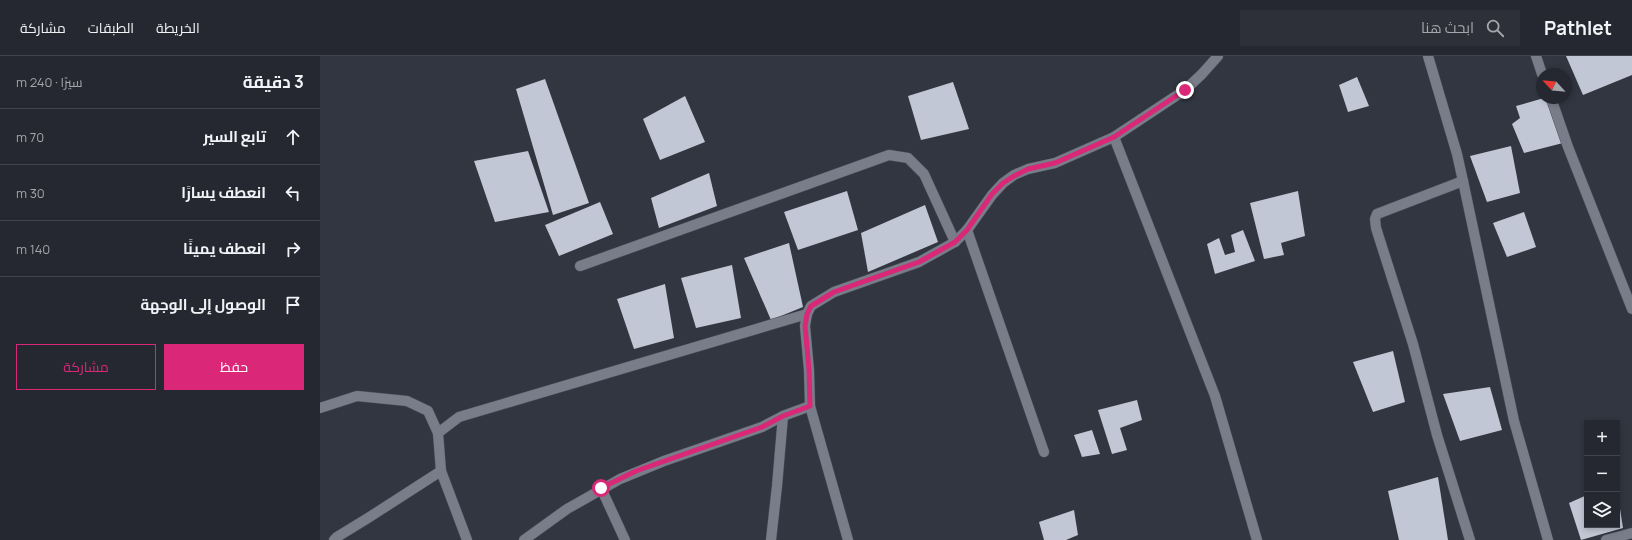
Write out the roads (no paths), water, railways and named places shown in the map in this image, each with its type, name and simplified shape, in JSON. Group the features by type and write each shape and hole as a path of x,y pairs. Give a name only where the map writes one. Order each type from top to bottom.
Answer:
{"street":[{"path":"1428,56 1458,154 1514,421 1548,540"},
{"path":"1536,56 1540,68"},
{"path":"848,540 810,406 809,370 805,326 807,314 811,306 834,292 919,262 955,242 967,230 992,194 1003,183 1028,169 1055,163 1114,137 1185,90 1202,74 1212,58"},
{"path":"1553,104 1568,147 1632,309"},
{"path":"1114,137 1215,396 1257,540"},
{"path":"580,266 889,156 908,158 924,174 955,242"},
{"path":"1463,182 1377,214 1375,219 1376,228 1413,344 1437,434 1470,540"},
{"path":"967,230 1044,452"},
{"path":"438,433 459,417 807,314"},
{"path":"320,408 357,396 407,401 428,411 438,433 441,471 467,540"},
{"path":"524,540 561,512 601,488 636,471 762,427 783,416 810,406"},
{"path":"771,540 783,416"},
{"path":"334,540 336,537 441,471"},
{"path":"601,488 625,540"},
{"path":"1606,540 1632,533"}]}
